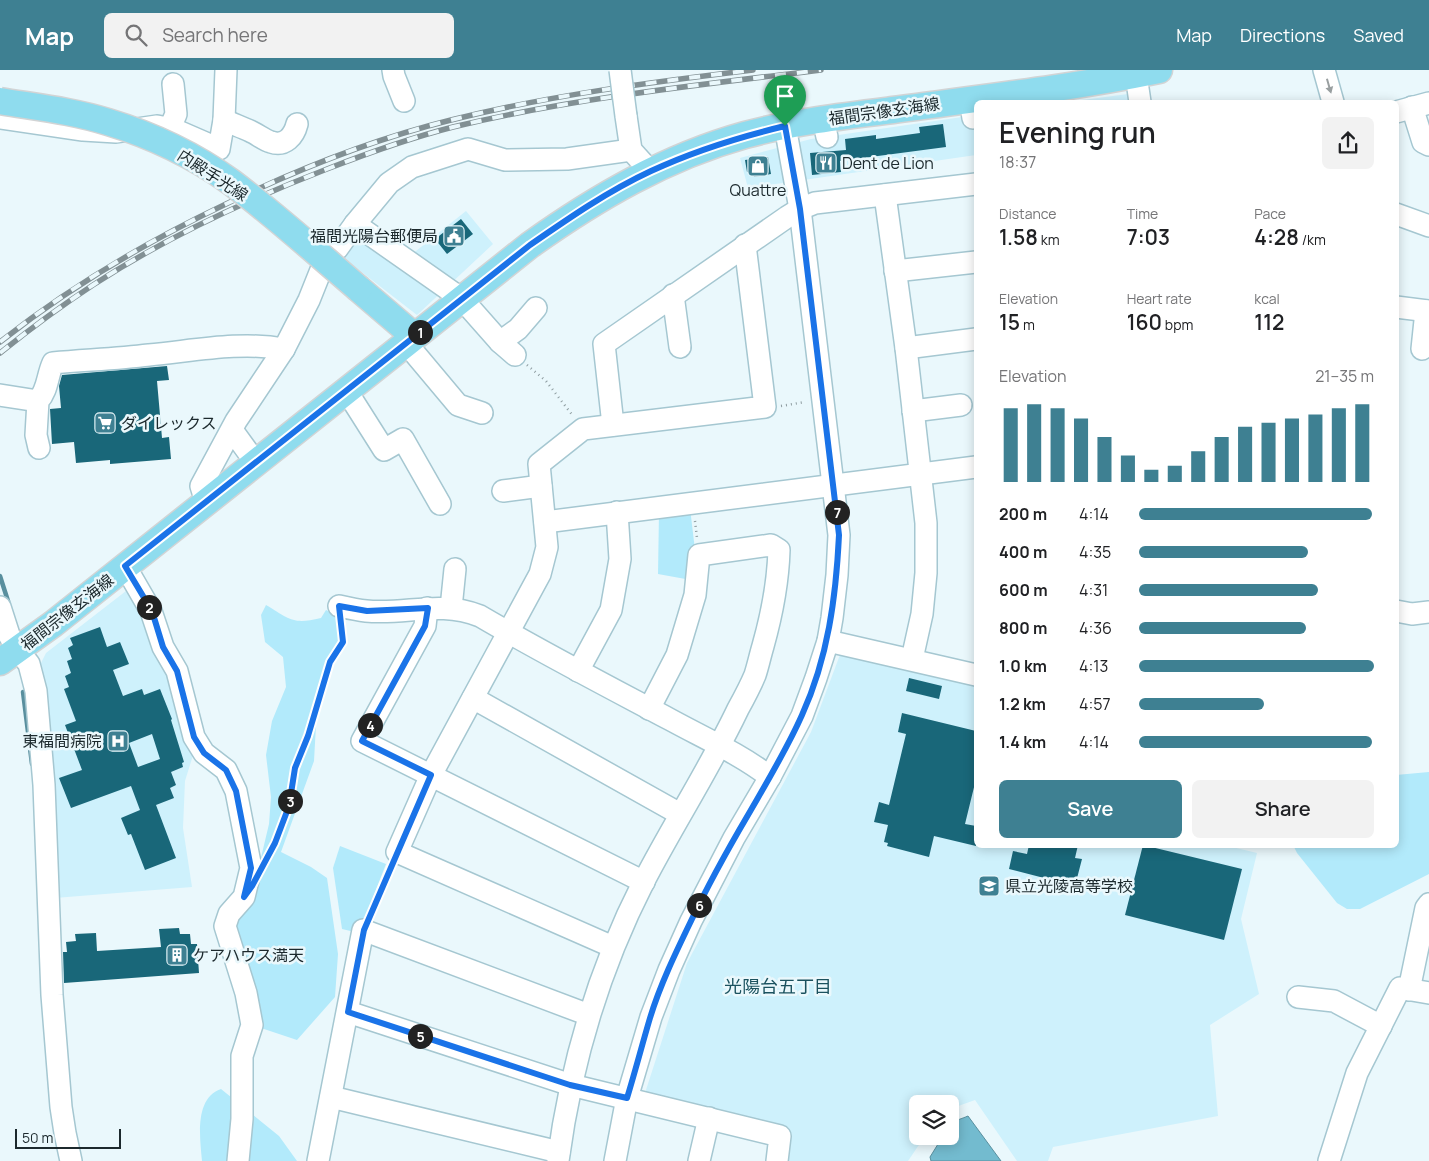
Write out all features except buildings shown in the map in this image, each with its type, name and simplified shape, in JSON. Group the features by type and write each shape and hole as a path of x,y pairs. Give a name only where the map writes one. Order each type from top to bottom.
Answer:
{"main road":[{"name":"福間宗像玄海線","path":"1019,98 1148,72"},
{"name":"内殿手光線","path":"0,101 77,114 108,122 138,133 198,162 230,182 359,289 410,340"},
{"name":"福間宗像玄海線","path":"9,656 530,245 607,194 650,171 692,153 743,136 785,126 825,128 974,108"}],"street":[{"path":"0,118 83,130 116,132 157,126 170,128 218,149 224,120 226,70"},
{"path":"393,70 404,102"},
{"path":"620,70 631,150 650,171"},
{"path":"1324,70 1332,100"},
{"path":"1141,100 1148,72"},
{"path":"170,128 176,114 173,84"},
{"path":"1412,108 1423,142 1429,145"},
{"path":"224,120 271,142 280,143 288,140 295,131 297,124"},
{"path":"615,1161 627,1098 650,1017 687,929 734,838 770,777 802,716 828,641 839,545 834,485 800,209 785,126"},
{"path":"336,249 354,224 389,183 412,167 468,149 504,160 567,159 631,150"},
{"path":"613,425 604,344 745,245 800,209 815,204 974,184"},
{"path":"884,195 906,348 926,524 926,573 922,614 912,659"},
{"path":"1399,215 1429,226"},
{"path":"354,224 462,299 508,349 518,329 536,308"},
{"path":"613,947 397,852 431,775 540,574 547,547 539,464 583,429 765,407 745,245"},
{"path":"895,272 974,262"},
{"path":"206,502 201,486 232,430 284,348 309,300 321,270"},
{"path":"673,295 680,347"},
{"path":"1399,307 1427,311 1422,349"},
{"path":"906,348 974,339"},
{"path":"410,340 458,405 482,413"},
{"path":"38,448 36,435 38,401 45,394 49,372 53,363 215,348 265,345 284,348"},
{"path":"346,390 384,450 403,439 440,504"},
{"path":"0,395 38,401"},
{"path":"912,411 961,405"},
{"path":"232,430 256,463"},
{"path":"546,522 974,467"},
{"path":"503,491 541,486"},
{"path":"578,671 611,610 620,559 617,512"},
{"path":"331,1097 558,1156 570,1085 589,1015 613,947 644,882 680,814 720,747 755,674 772,612 778,576 779,550 771,545 699,555 695,595 677,655 649,709"},
{"path":"125,566 152,611 163,647 177,671 194,737 204,753 226,770 236,791 251,868 244,897 228,914 225,926 246,993 252,1025 242,1056 242,1119 238,1161"},
{"path":"450,608 455,569"},
{"path":"0,606 9,634 9,656 29,664 36,691 44,785 52,995 65,1134 71,1161"},
{"path":"339,606 367,611 428,608 465,610 480,616 720,747 760,769 770,777"},
{"path":"428,608 425,626 362,741 644,882"},
{"path":"1399,612 1412,614 1429,612"},
{"path":"828,641 974,674"},
{"path":"473,698 680,814"},
{"path":"1329,1161 1357,1073 1400,988 1419,992 1426,908 1429,904"},
{"path":"318,1161 364,930 589,1015"},
{"path":"1298,997 1334,1001 1381,1026"},
{"path":"348,1012 570,1085 780,1136 777,1161"},
{"path":"699,1161 709,1118"}],"path":[{"path":"508,349 546,381 583,429"},
{"path":"765,407 810,402"},
{"path":"695,520 699,555"},
{"path":"266,860 275,843 289,806 295,768 308,736 330,662 343,642 339,606"},
{"path":"364,930 397,852"}],"shaded area":[{"path":"1128,94 1134,98 1134,100 1082,100"},
{"path":"974,115 974,155 748,188 740,158 811,139"},
{"path":"466,211 493,244 417,315 341,256 361,234 401,263"},
{"path":"690,508 695,550 691,580 658,574 659,512"},
{"name":"東福間病院","path":"126,591 135,606 140,606 173,678 194,752 185,781 183,828 192,887 55,898 41,663 46,653"},
{"path":"266,605 297,621 321,618 326,610 335,614 340,626 339,641 327,659 314,699 316,725 314,761 281,852 311,867 327,878 338,954 335,997 297,1040 261,1028 229,930 259,866 269,824 271,797 266,755 272,721 286,687 283,657 265,642 261,615"},
{"name":"県立光陵高等学校","path":"841,652 974,685 974,848 1236,848 1257,853 1241,919 1259,994 1210,1025 1218,1116 1053,1147 1048,1161 1017,1161 975,1100 959,1106 959,1095 909,1095 909,1145 919,1145 908,1161 784,1161 786,1130 645,1093 687,963 811,732"},
{"path":"1429,772 1429,874 1360,909 1347,909 1337,903 1294,848 1399,848 1399,775"},
{"path":"340,846 386,864 359,933 342,929 333,868"},
{"path":"221,1089 279,1136 297,1161 202,1161 200,1131 203,1110 206,1101 212,1094"},
{"path":"968,1116 1001,1161 931,1161 930,1157 937,1145 959,1145 959,1120"}],"waterway":[{"path":"0,576 8,601"},
{"path":"23,692 32,764"}],"railway":[{"path":"0,342 54,302 137,250 226,204 337,156 393,136 451,120 526,103 639,85 753,70"},
{"path":"0,353 69,301 149,251 237,207 327,169 389,146 453,127 544,108 636,93 821,70"}],"place":[{"name":"Dent de Lion","path":"826,163"},
{"name":"Quattre","path":"758,166"},
{"name":"福間光陽台郵便局","path":"454,236"},
{"name":"ダイレックス","path":"105,423"},
{"name":"東福間病院","path":"118,741"},
{"name":"県立光陵高等学校","path":"989,886"},
{"name":"ケアハウス満天","path":"177,955"}],"district":[{"name":"光陽台五丁目","path":"778,986"}],"route":[{"path":"785,126 800,209 839,535 832,618 828,641 802,716 770,777 734,838 691,921 650,1017 627,1098 570,1085 348,1012 364,930 431,775 362,741 425,626 428,608 367,611 339,606 343,642 330,662 308,736 295,768 289,806 275,843 244,897 251,868 236,791 226,770 204,753 194,737 177,671 163,647 152,611 125,566 530,245 572,216 607,194 650,171 692,153 743,136 785,126"}]}
